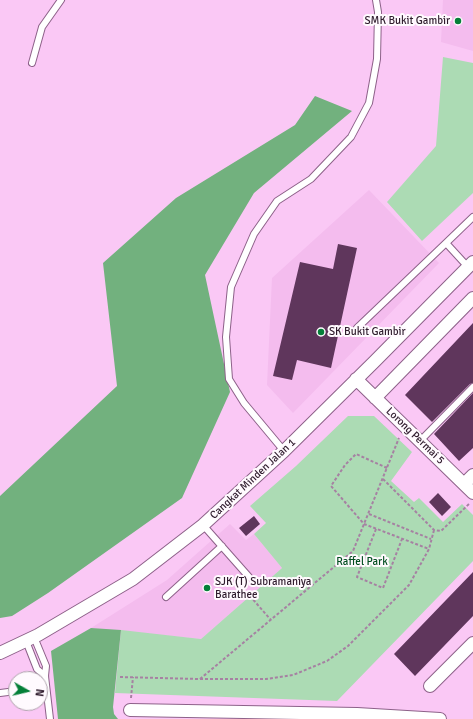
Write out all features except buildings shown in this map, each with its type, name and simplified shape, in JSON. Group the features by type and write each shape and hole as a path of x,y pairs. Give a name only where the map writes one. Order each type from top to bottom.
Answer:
{"street":[{"name":"Cangkat Minden Jalan 1","path":"0,653 30,639 133,579 203,525 284,451 471,264"},
{"path":"375,398 473,298"},
{"name":"Lorong Permai 5","path":"356,379 473,493"},
{"path":"464,484 473,475"},
{"path":"430,686 473,643"},
{"path":"130,710 260,715 440,719"}],"lane":[{"path":"32,63 42,27 61,0"},
{"path":"284,451 244,403 229,379 226,337 231,287 254,234 277,201 311,178 351,137 362,117 369,103 377,59 378,12 376,0"},
{"path":"357,328 473,217"},
{"path":"446,243 471,264"},
{"path":"420,441 473,386"},
{"path":"203,525 249,577"},
{"path":"166,597 222,546"},
{"path":"30,639 46,666 46,671"},
{"path":"30,639 37,669 39,671"},
{"path":"48,698 50,719"}],"path":[{"path":"199,679 353,551 404,426"},
{"path":"387,468 356,454 345,465 331,486 364,524 429,549"},
{"path":"383,479 434,530 441,531 473,500"},
{"path":"368,514 431,540"},
{"path":"376,529 357,577 383,588 402,539"},
{"path":"120,677 266,679 292,675 327,661 348,646 409,585 429,549 434,530"},
{"path":"250,596 271,620"},
{"path":"130,710 133,677"}],"shaded area":[{"name":"SMK Bukit Gambir","path":"443,0 473,0 473,51 441,42"},
{"name":"SK Bukit Gambir","path":"369,190 439,263 293,413 267,385 272,278"},
{"name":"SJK (T) Subramaniya Barathee","path":"230,524 246,540 254,534 282,568 201,639 91,628 167,580"}],"green space":[{"path":"443,57 473,63 473,193 422,241 387,202 436,146"},
{"path":"315,96 352,111 254,193 205,275 230,392 182,498 48,593 12,616 0,618 0,496 117,386 103,263 176,198 295,125"},
{"name":"Raffel Park","path":"348,416 374,416 412,452 391,481 414,502 419,498 443,522 462,504 473,515 473,561 337,701 115,693 121,630 201,639 282,568 254,534 266,523 250,506 296,466"},
{"path":"91,628 121,630 113,707 114,714 118,719 58,719 51,651"}],"place":[{"name":"SMK Bukit Gambir","path":"458,21"},
{"name":"SK Bukit Gambir","path":"321,332"},
{"name":"SJK (T) Subramaniya Barathee","path":"207,588"}]}
